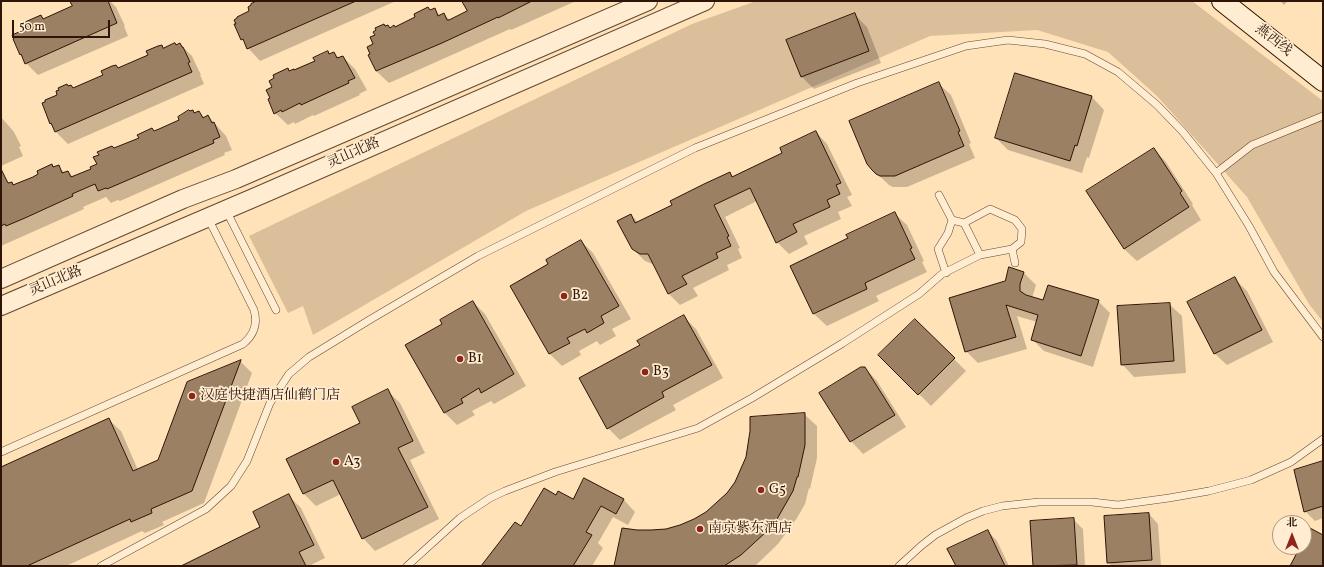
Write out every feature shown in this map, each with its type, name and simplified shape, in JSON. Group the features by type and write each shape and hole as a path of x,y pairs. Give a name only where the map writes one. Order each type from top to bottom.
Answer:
{"main road":[{"name":"燕西线","path":"1222,1 1323,81"}],"street":[{"name":"灵山北路","path":"1,279 648,1"},
{"name":"灵山北路","path":"1,306 226,210 705,1"}],"lane":[{"path":"101,566 206,509 231,486 247,461 270,403 289,374 309,357 478,256 688,152 864,81 966,46 1008,40 1045,44 1085,54 1118,72 1157,105 1183,132 1216,173 1249,226 1274,272 1323,337"},
{"path":"1216,173 1252,144 1323,116"},
{"path":"939,195 952,220 948,233 938,249 946,273"},
{"path":"407,566 460,518 490,498 555,472 698,428 752,398 844,343 919,294 946,273 980,255 1012,249 1021,242 1022,229 1015,220 990,209 964,223 952,220"},
{"path":"226,210 276,310"},
{"path":"1,452 243,344 248,340 255,329 256,316 208,217"},
{"path":"964,223 980,255"},
{"path":"1012,249 1015,263"},
{"path":"899,566 935,535 966,518 984,511 1002,506 1039,502 1092,502 1118,505 1209,491 1251,480 1291,462 1323,439"}],"shaded area":[{"path":"756,1 1192,1 1323,101 1323,322 1309,304 1247,197 1157,96 1108,52 1037,30 930,36 526,211 313,335 303,306 288,313 249,236 692,24"}],"building":[{"path":"70,1 108,1 117,23 25,64 12,35 28,28 25,22 41,15 43,19 72,6"},
{"path":"257,1 356,1 247,49 243,39 241,40 234,24 236,24 234,20 249,11 248,7"},
{"path":"462,1 532,1 498,18 376,71 368,55 370,54 367,47 373,44 370,37 375,35 373,32 376,30 375,28 384,24 385,26 388,25 390,28 394,25 395,27 415,17 414,14 428,7 430,10 435,8 438,16 444,13 447,20 449,20 467,11"},
{"path":"855,13 869,51 801,77 786,40"},
{"path":"175,43 176,45 180,43 183,47 190,62 188,63 192,72 55,132 51,123 50,124 42,103 45,102 45,100 57,95 56,91 59,90 58,88 67,84 68,86 71,85 73,88 103,75 101,71 112,66 116,65 118,68 148,55 146,51 162,45 163,48"},
{"path":"328,51 329,54 334,52 337,58 343,56 355,78 348,81 349,83 301,105 300,103 282,112 281,110 274,114 268,99 270,98 266,90 272,87 269,81 274,78 273,75 288,68 289,71 294,70 315,61 313,58"},
{"path":"1015,73 1092,96 1077,146 1075,145 1070,161 995,138"},
{"path":"939,82 960,131 958,132 964,146 895,176 880,176 876,174 867,164 849,121"},
{"path":"189,110 193,110 194,113 199,111 203,118 208,115 212,123 214,122 220,137 213,140 214,143 107,189 98,191 95,184 25,218 6,226 5,224 1,226 1,169 8,183 12,182 13,185 33,177 38,174 37,171 52,164 53,167 59,165 62,173 68,171 71,177 91,169 90,167 97,164 93,157 99,155 97,152 112,146 114,148 139,138 137,135 152,128 154,131 179,120 178,117"},
{"path":"816,131 841,183 836,185 840,194 827,200 830,207 793,224 797,232 776,243 750,188 714,205 729,236 727,237 731,246 716,253 718,258 682,276 687,284 668,294 648,254 640,254 632,249 617,221 631,214 635,223 672,205 670,201 704,184 730,172 732,177 782,153 780,148"},
{"path":"1154,148 1182,191 1180,193 1189,207 1124,249 1086,191"},
{"path":"895,212 912,248 910,249 915,259 865,283 867,289 813,314 790,266 848,238 846,235"},
{"name":"B2","path":"581,240 619,306 601,316 604,323 587,333 585,329 567,338 570,343 549,354 510,286 548,264 546,260"},
{"path":"1009,267 1024,272 1020,284 1020,291 1026,295 1043,300 1048,285 1099,300 1081,356 1031,340 1038,315 1006,305 1016,337 965,352 949,298 1005,281"},
{"path":"1235,277 1262,330 1214,354 1187,302"},
{"name":"B1","path":"473,301 514,374 481,393 479,388 461,399 463,403 444,413 405,345 442,324 440,320"},
{"path":"1170,303 1174,361 1121,365 1117,306"},
{"name":"B3","path":"684,315 712,365 662,392 664,397 607,429 579,378 640,345 637,341"},
{"path":"915,319 955,358 918,395 878,355"},
{"path":"241,360 192,491 151,509 152,513 131,522 130,519 27,566 1,566 1,467 109,418 133,471 158,460 187,382"},
{"path":"861,367 865,367 895,415 850,442 819,393"},
{"name":"A3","path":"388,389 413,441 398,448 428,507 362,539 333,480 303,494 286,459 360,423 352,407"},
{"name":"G5","path":"805,413 805,445 798,477 793,491 777,519 766,532 741,555 724,566 614,566 622,528 651,530 666,529 680,525 706,512 727,493 735,482 746,457 750,431 750,417"},
{"path":"1323,461 1323,506 1304,512 1294,470"},
{"path":"584,478 624,499 616,514 601,506 586,532 592,535 573,566 481,566 515,522 521,526 544,488 556,495 558,491 573,499"},
{"path":"289,494 314,545 299,552 306,566 181,566 260,527 253,512"},
{"path":"1149,513 1152,560 1107,563 1104,516"},
{"path":"1074,518 1077,565 1033,566 1030,521"},
{"path":"1312,529 1323,535 1323,566 1290,566 1296,555 1312,555"},
{"path":"988,530 1005,566 956,566 947,549"}],"place":[{"name":"B2","path":"564,296"},
{"name":"B1","path":"460,359"},
{"name":"B3","path":"645,372"},
{"name":"汉庭快捷酒店仙鹤门店","path":"192,396"},
{"name":"A3","path":"336,462"},
{"name":"G5","path":"761,490"},
{"name":"南京紫东酒店","path":"700,529"}]}
